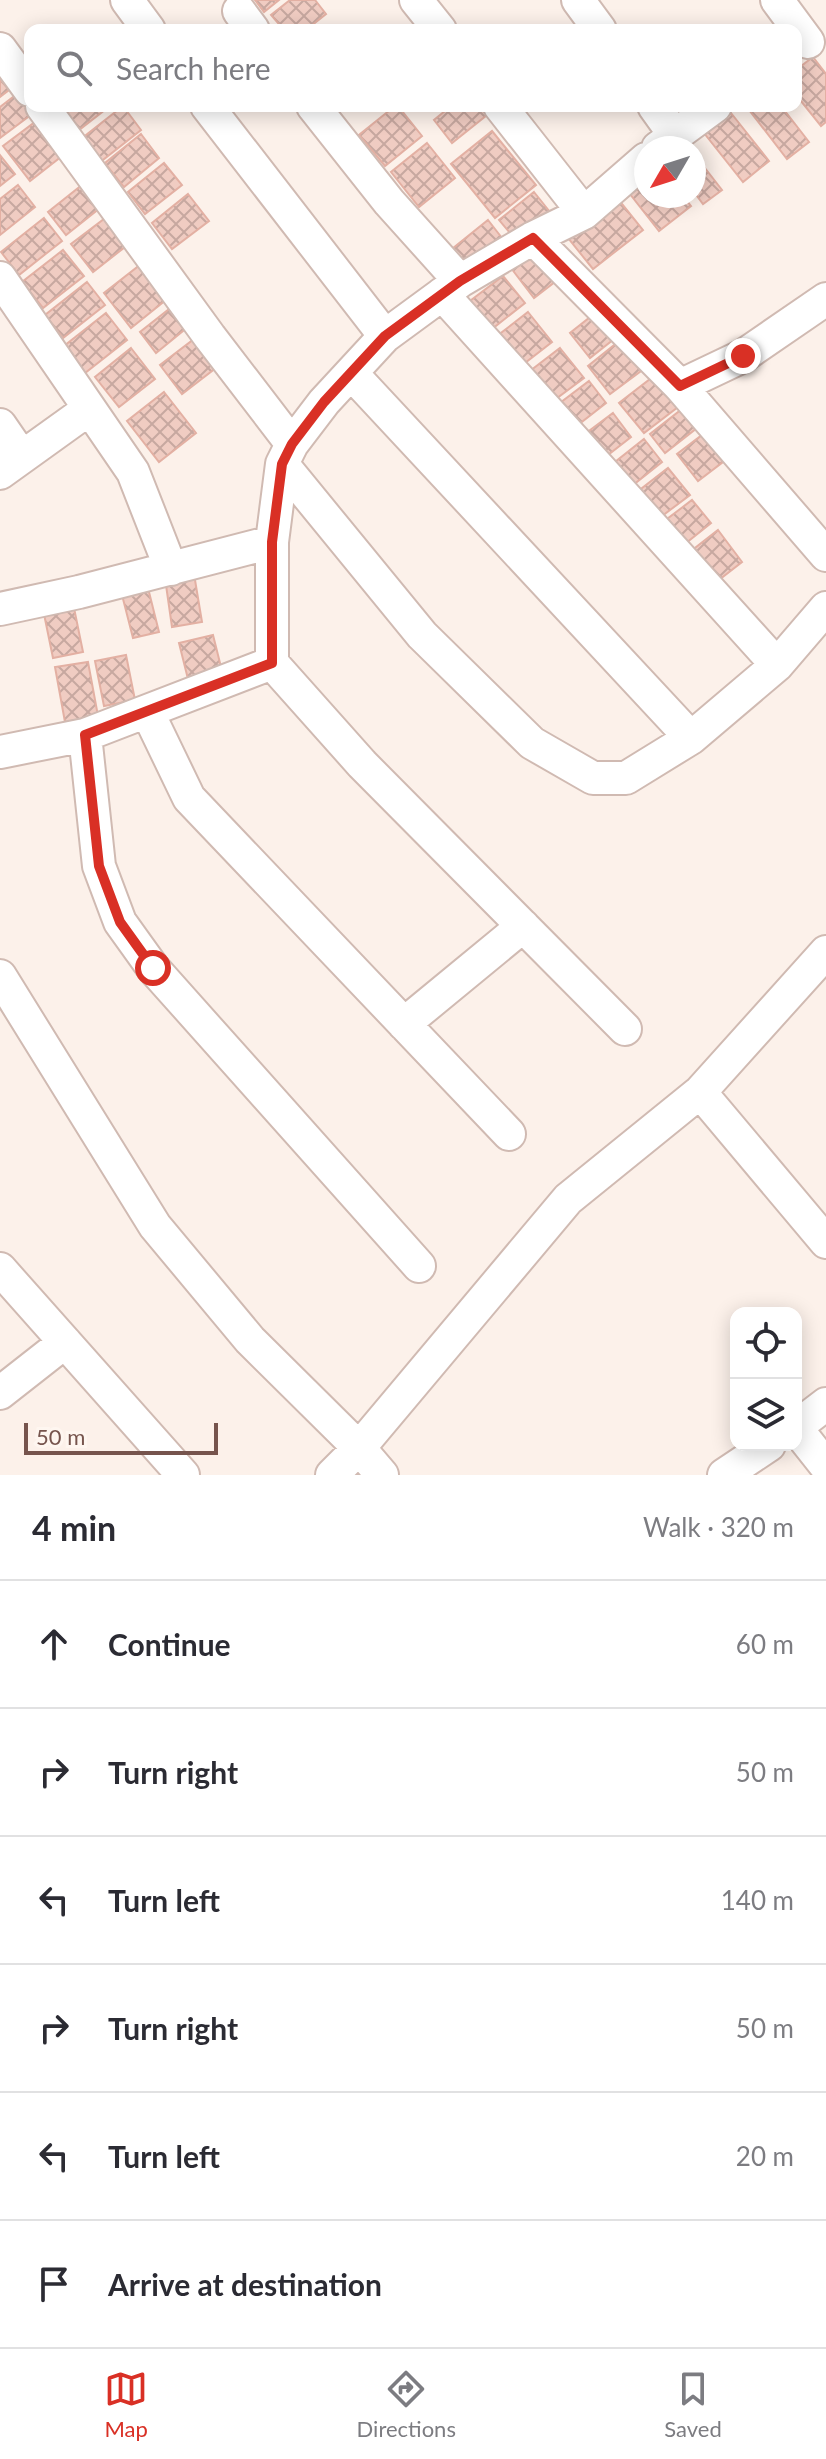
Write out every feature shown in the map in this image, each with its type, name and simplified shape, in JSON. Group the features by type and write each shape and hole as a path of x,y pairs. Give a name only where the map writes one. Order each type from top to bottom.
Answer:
{"street":[{"path":"127,0 145,24"},
{"path":"416,0 435,24"},
{"path":"578,0 596,24"},
{"path":"777,0 796,24"},
{"path":"0,49 24,82"},
{"path":"46,112 210,337 287,454 422,635 532,743 593,778 626,778 691,738 777,665 826,608"},
{"path":"212,112 385,336"},
{"path":"318,112 389,202 451,288 777,665"},
{"path":"505,112 584,213"},
{"path":"656,112 664,136"},
{"path":"673,136 707,112"},
{"path":"625,1029 362,764 272,663 272,542 287,454 324,402 385,336 451,288 533,238 584,213 634,169"},
{"path":"533,238 680,386 826,555"},
{"path":"0,278 133,472 171,569"},
{"path":"680,386 743,356 826,299"},
{"path":"352,374 691,738"},
{"path":"0,425 11,465 89,409"},
{"path":"0,609 272,542"},
{"path":"0,752 85,735 272,663"},
{"path":"148,713 189,798 509,1134"},
{"path":"85,735 99,866 120,922 153,968 419,1266"},
{"path":"404,1024 523,926"},
{"path":"332,1475 359,1448 568,1199 700,1092 822,967"},
{"path":"0,976 9,1009 155,1226 250,1340 359,1448 382,1475"},
{"path":"700,1092 826,1242"},
{"path":"0,1269 183,1475"},
{"path":"0,1393 65,1342"},
{"path":"802,1423 826,1404"},
{"path":"802,1436 826,1466"},
{"path":"724,1475 760,1451"}],"building":[{"path":"255,0 279,0 264,12"},
{"path":"290,0 315,0 326,14 314,24 279,24 271,15"},
{"path":"813,57 826,74 826,122 821,126 802,102 802,65"},
{"path":"0,79 9,90 0,97"},
{"path":"17,94 24,103 24,112 32,114 0,138 0,107"},
{"path":"64,112 102,112 79,130"},
{"path":"115,112 128,112 141,130 99,163 81,139"},
{"path":"388,112 403,112 422,136 385,166 359,135"},
{"path":"444,112 485,112 487,115 452,143 434,120"},
{"path":"751,112 786,112 809,142 787,159"},
{"path":"731,113 769,161 743,182 704,133"},
{"path":"35,122 62,156 30,181 3,146"},
{"path":"492,131 536,185 495,218 451,164"},
{"path":"141,134 159,158 124,187 105,163"},
{"path":"427,143 455,178 419,207 391,172"},
{"path":"0,155 15,174 0,186"},
{"path":"164,163 182,185 145,214 128,192"},
{"path":"706,169 722,190 706,202"},
{"path":"87,181 105,204 66,235 48,212"},
{"path":"634,183 634,199 626,189"},
{"path":"18,185 35,207 0,235 0,199"},
{"path":"534,192 550,212 516,240 499,220"},
{"path":"188,194 209,221 172,249 152,223"},
{"path":"618,199 643,230 593,269 568,238"},
{"path":"641,208 688,208 659,231"},
{"path":"44,218 62,241 19,275 1,252"},
{"path":"104,219 125,247 93,272 71,244"},
{"path":"488,220 502,238 466,267 452,249"},
{"path":"537,248 560,278 534,298 511,268"},
{"path":"63,250 84,276 43,308 22,282"},
{"path":"145,261 172,295 131,328 104,293"},
{"path":"503,276 525,303 492,329 470,301"},
{"path":"87,282 105,305 63,338 45,315"},
{"path":"173,306 189,326 156,353 140,332"},
{"path":"528,312 552,342 521,366 497,336"},
{"path":"106,313 127,340 85,373 64,346"},
{"path":"594,314 614,339 590,358 570,333"},
{"path":"198,336 221,364 182,394 160,365"},
{"path":"618,342 641,371 610,394 588,366"},
{"path":"131,348 155,379 119,407 95,377"},
{"path":"560,348 584,378 553,401 530,371"},
{"path":"654,376 678,407 644,433 619,403"},
{"path":"589,381 606,403 574,428 556,406"},
{"path":"164,392 196,433 159,462 127,421"},
{"path":"682,409 697,428 665,453 650,434"},
{"path":"613,413 631,437 604,458 585,434"},
{"path":"702,435 723,462 698,481 677,454"},
{"path":"644,439 662,462 628,489 610,466"},
{"path":"668,468 690,495 658,519 637,492"},
{"path":"692,500 711,523 686,543 667,519"},
{"path":"718,530 742,562 711,586 686,555"},
{"path":"194,574 202,622 172,627 165,578"},
{"path":"147,584 159,632 133,638 121,591"},
{"path":"74,608 83,652 53,658 44,614"},
{"path":"213,635 222,671 188,679 179,643"},
{"path":"126,655 135,700 104,706 95,661"},
{"path":"88,662 98,716 65,722 55,667"}],"route":[{"path":"153,968 120,922 99,866 85,735 272,663 272,542 282,464 292,444 324,402 385,336 460,281 533,238 680,386 743,356"}]}
